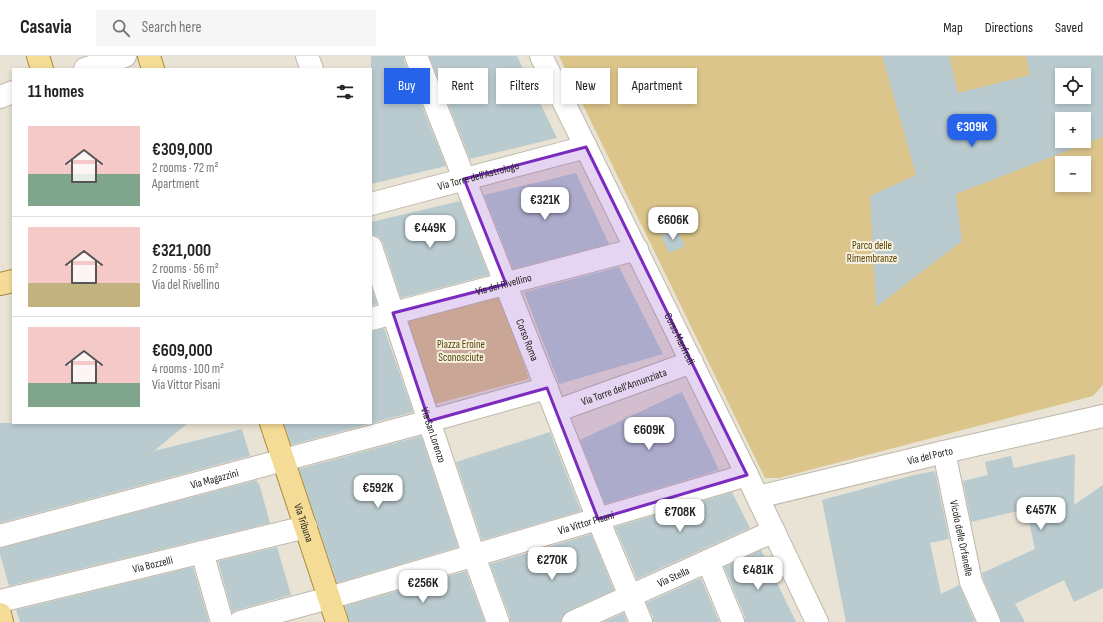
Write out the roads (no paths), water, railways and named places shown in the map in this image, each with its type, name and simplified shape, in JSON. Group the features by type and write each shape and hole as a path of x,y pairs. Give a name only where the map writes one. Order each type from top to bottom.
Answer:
{"main road":[{"path":"38,56 42,68"},
{"path":"149,56 153,68"},
{"path":"0,284 12,281"},
{"name":"Via Tribuna","path":"271,424 337,622"},
{"path":"0,614 2,622"}],"street":[{"path":"88,68 125,56"},
{"path":"307,56 312,68"},
{"name":"Corso Roma","path":"416,56 598,519 642,622"},
{"name":"Corso Manfredi","path":"541,56 758,497 817,622"},
{"path":"0,96 12,92"},
{"name":"Via Torre dell'Astrologo","path":"372,204 586,147"},
{"name":"Via San Lorenzo","path":"372,250 474,556 498,622"},
{"name":"Via del Rivellino","path":"372,319 637,250"},
{"name":"Via Torre dell'Annunziata","path":"556,411 692,362"},
{"path":"429,421 547,388"},
{"name":"Via del Porto","path":"758,497 944,452 1103,416"},
{"name":"Via Magazzini","path":"0,536 429,421"},
{"name":"Vicolo delle Orfanelle","path":"944,452 971,582 989,622"},
{"name":"Via Vittor Pisani","path":"240,622 474,556 747,475"},
{"name":"Via Bozzelli","path":"0,601 306,527"},
{"name":"Via Stella","path":"573,622 774,531"},
{"path":"202,552 222,622"},
{"path":"708,561 733,622"}],"park label":[{"name":"Parco delle Rimembranze","path":"872,251"},
{"name":"Piazza Eroine Sconosciute","path":"461,350"}]}
